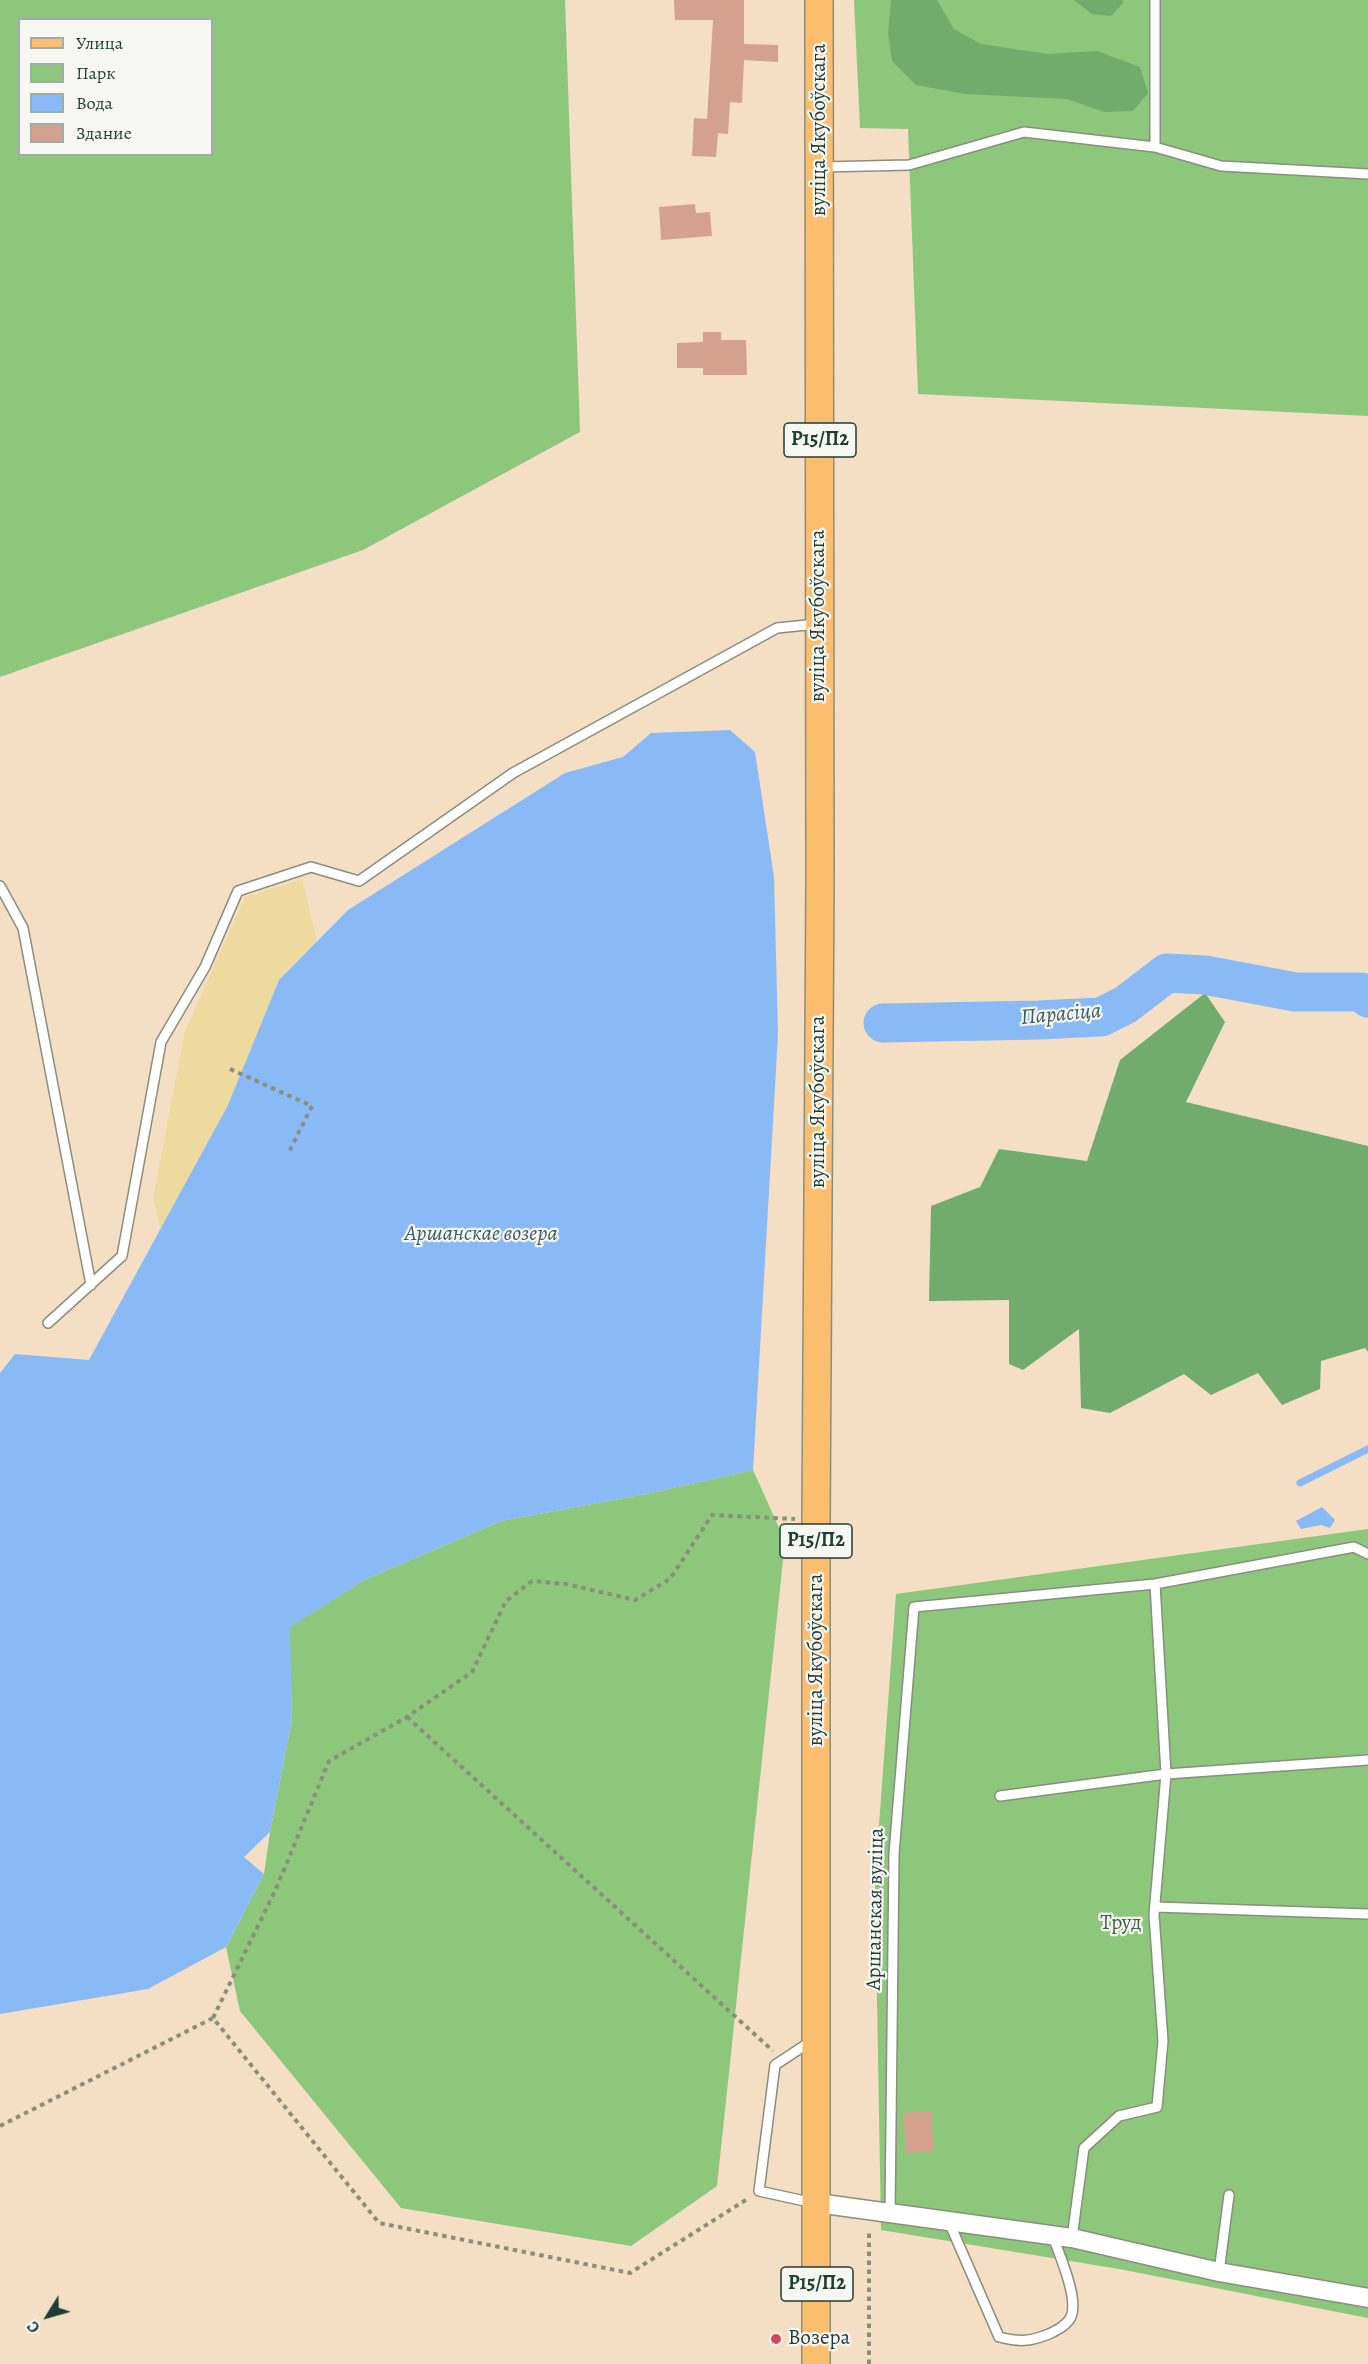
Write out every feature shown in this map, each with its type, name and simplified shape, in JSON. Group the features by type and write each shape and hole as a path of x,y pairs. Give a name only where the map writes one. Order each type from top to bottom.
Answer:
{"main road":[{"name":"вуліца Якубоўскага","path":"817,2203 816,1520 820,902 819,0"},
{"name":"Р15/П2","path":"816,2364 817,2203"}],"street":[{"path":"817,2203 1072,2238 1219,2272 1368,2298"}],"lane":[{"path":"1155,0 1155,147"},
{"path":"820,167 909,165 1024,132 1155,147 1221,166 1368,174"},
{"path":"48,1323 122,1256 161,1042 205,967 238,891 311,867 359,881 524,767 777,628 819,624"},
{"path":"0,886 23,928 91,1285"},
{"path":"1072,2238 1083,2148 1119,2116 1157,2108 1163,2041 1155,1908 1166,1774 1155,1584 1354,1547 1368,1554"},
{"name":"Аршанская вуліца","path":"890,2214 894,1854 914,1606 1155,1584"},
{"path":"1000,1797 1166,1774 1368,1761"},
{"path":"1155,1908 1368,1914"},
{"path":"817,2037 775,2065 759,2191 817,2203"},
{"path":"1219,2272 1228,2195"},
{"path":"950,2222 999,2337 1019,2342 1061,2329 1071,2317 1072,2302 1069,2284 1053,2236"}],"path":[{"path":"230,1069 312,1106 288,1154"},
{"path":"0,2126 213,2018 276,1889 328,1761 407,1717 472,1672 506,1601 532,1581 566,1584 635,1599 670,1579 712,1515 816,1520"},
{"path":"407,1717 783,2059"},
{"path":"213,2018 379,2223 630,2273 759,2191"},
{"path":"868,2364 869,2211"}],"green space":[{"path":"0,0 565,0 580,432 363,550 0,677"},
{"path":"854,0 1368,0 1368,416 918,394 908,129 860,128"},
{"path":"891,0 937,0 954,29 981,44 1048,54 1097,51 1140,67 1148,93 1133,111 1104,112 1067,99 965,94 916,85 892,61 888,33"},
{"path":"1074,0 1122,0 1124,2 1111,16 1092,14"},
{"path":"1205,993 1225,1022 1186,1102 1368,1146 1368,1352 1365,1348 1321,1361 1320,1389 1282,1405 1258,1373 1211,1395 1184,1374 1110,1413 1081,1408 1079,1329 1023,1370 1009,1364 1009,1300 929,1301 931,1206 980,1187 999,1149 1087,1161 1120,1060"},
{"path":"753,1470 785,1541 717,2186 631,2246 401,2208 240,2011 226,1947 264,1874 292,1719 289,1627 364,1580 501,1521 646,1494"},
{"name":"Труд","path":"1368,1529 1368,2318 1119,2269 881,2230 875,1880 896,1594"}],"sand":[{"path":"302,879 317,941 279,980 228,1105 161,1228 153,1199 185,1031 245,897"}],"water":[{"name":"Аршанскае возера","path":"730,730 755,752 774,877 778,1034 753,1470 646,1494 501,1521 364,1580 290,1627 292,1719 270,1832 244,1857 264,1874 226,1947 148,1989 0,2014 0,1373 15,1354 89,1360 228,1105 279,980 348,910 565,773 623,757 651,733"},
{"path":"1322,1507 1335,1520 1330,1528 1321,1525 1301,1529 1296,1521"}],"building":[{"path":"674,0 744,0 744,44 778,45 778,62 744,60 742,103 730,102 728,134 718,133 716,157 692,156 694,118 707,119 713,20 675,20"},
{"path":"695,204 696,213 710,212 712,236 661,240 659,207"},
{"path":"703,332 721,332 721,340 746,340 747,375 703,375 703,368 677,368 677,343 703,342"},
{"path":"931,2111 934,2151 906,2153 903,2113"}],"waterway":[{"name":"Парасіца","path":"883,1023 1101,1017 1125,1005 1167,973 1205,975 1295,992 1361,992 1368,998"},
{"path":"1300,1483 1368,1449"}],"place":[{"name":"Возера","path":"776,2339"}]}
